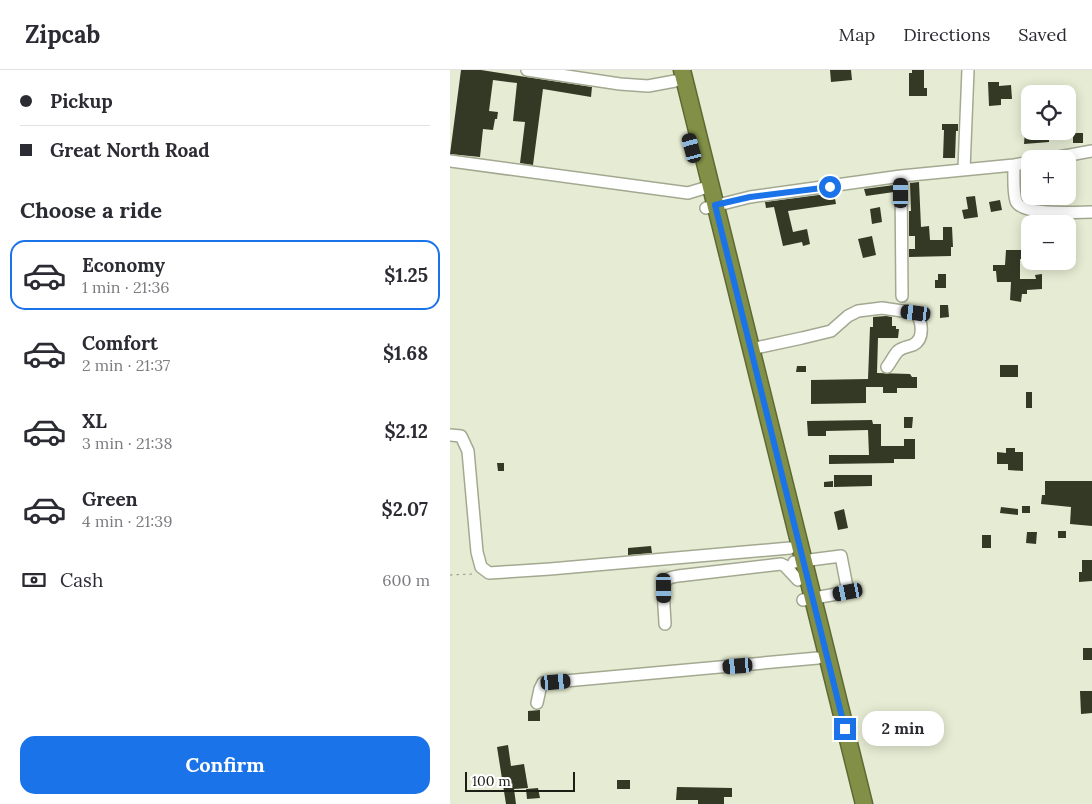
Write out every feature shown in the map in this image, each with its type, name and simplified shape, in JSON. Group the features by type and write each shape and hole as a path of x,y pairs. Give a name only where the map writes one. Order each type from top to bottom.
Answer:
{"highway":[{"path":"676,74 751,349 796,557 798,580 808,599 818,658 853,804"},
{"path":"711,206 796,557 864,804"}],"street":[{"path":"527,70 620,84 648,86 676,74"},
{"path":"964,169 968,70"},
{"path":"1076,154 1092,151"},
{"path":"450,161 688,193 706,188"},
{"path":"711,206 750,197 901,176 1021,164"},
{"path":"1014,165 1016,200 1019,206 1038,211 1092,212"},
{"path":"901,176 902,296"},
{"path":"751,349 831,330 848,316 858,311 882,308 916,313 921,320 919,339 915,344 896,353 894,359 886,367"},
{"path":"450,435 461,436 468,451 477,552 481,567 489,573 841,556 848,592 808,599"},
{"path":"665,624 664,588 669,578 781,564 798,580"},
{"path":"537,702 540,689 544,683 818,658"}],"path":[{"path":"450,575 489,573"}],"building":[{"path":"461,70 481,70 592,87 591,97 543,89 533,165 520,163 525,122 513,121 517,83 493,80 489,111 498,112 497,119 495,119 493,130 483,129 480,157 450,154"},
{"path":"830,70 851,70 852,80 831,82"},
{"path":"912,70 924,70 924,88 927,88 927,96 909,96 909,73 912,73"},
{"path":"988,82 999,82 999,86 1011,85 1012,99 1001,99 1001,105 989,106"},
{"path":"942,124 958,124 955,158 943,158 944,130 942,130"},
{"path":"1076,133 1083,133 1083,143 1073,143 1073,140 1076,140"},
{"path":"1024,140 1049,140 1049,142 1024,144"},
{"path":"919,182 921,227 929,226 930,240 943,240 943,227 952,227 953,247 951,247 951,256 909,257 909,249 915,249 915,236 909,236 909,211 911,211 910,183"},
{"path":"894,185 894,192 866,196 864,189"},
{"path":"834,193 836,204 788,211 793,232 807,229 810,244 803,246 802,242 783,246 774,207 766,208 765,202"},
{"path":"975,196 978,217 964,219 962,210 968,209 966,197"},
{"path":"1000,200 1002,210 991,212 989,202"},
{"path":"880,207 882,222 872,224 870,209"},
{"path":"872,236 876,255 863,258 858,239"},
{"path":"1006,250 1021,250 1020,279 1036,279 1035,275 1042,274 1042,289 1027,290 1027,294 1022,294 1021,302 1010,300 1011,282 997,282 996,271 993,271 993,265 1005,265"},
{"path":"938,274 946,274 946,288 935,288 935,280 938,280"},
{"path":"940,305 948,305 949,317 940,318"},
{"path":"873,317 892,317 892,326 896,326 896,329 899,329 898,338 878,338 877,373 910,374 912,377 917,377 917,388 897,388 897,393 883,393 883,387 866,387 866,403 811,404 811,380 868,379 870,327 873,327"},
{"path":"1000,365 1018,365 1018,377 1000,377"},
{"path":"797,366 806,366 806,372 796,372"},
{"path":"1026,392 1032,392 1032,408 1026,408"},
{"path":"904,417 913,417 912,428 904,428"},
{"path":"872,420 873,424 881,424 881,446 904,446 904,439 915,439 915,459 894,459 894,463 829,464 829,455 869,455 868,430 826,431 826,436 808,436 807,421"},
{"path":"1006,448 1015,448 1015,452 1023,452 1023,471 1008,470 1008,464 997,464 997,452 1006,453"},
{"path":"497,463 504,463 504,471 498,471"},
{"path":"834,475 872,475 872,486 834,487"},
{"path":"833,481 833,487 824,487 824,482"},
{"path":"1045,481 1092,481 1092,526 1070,524 1071,507 1041,504 1042,495 1045,495"},
{"path":"1022,506 1030,506 1030,513 1022,513"},
{"path":"1001,507 1018,509 1018,515 1000,513"},
{"path":"844,509 848,528 838,530 834,512"},
{"path":"1058,531 1066,531 1066,538 1058,538"},
{"path":"1027,532 1037,532 1036,544 1026,543"},
{"path":"982,535 991,535 991,548 982,548"},
{"path":"651,546 652,553 628,555 628,548"},
{"path":"1082,560 1092,560 1092,581 1079,582 1079,572 1082,572"},
{"path":"1083,648 1092,648 1092,660 1083,660"},
{"path":"1080,691 1092,691 1092,713 1081,714"},
{"path":"540,710 540,721 528,721 528,711"},
{"path":"508,745 511,766 524,764 528,788 514,789 516,804 506,804 497,747"},
{"path":"617,780 630,780 630,789 617,789"},
{"path":"677,787 732,788 732,797 724,797 724,804 698,804 698,800 676,800"},
{"path":"538,788 540,798 527,799 526,789"}],"route":[{"path":"830,187 750,197 715,205 845,729"}]}
